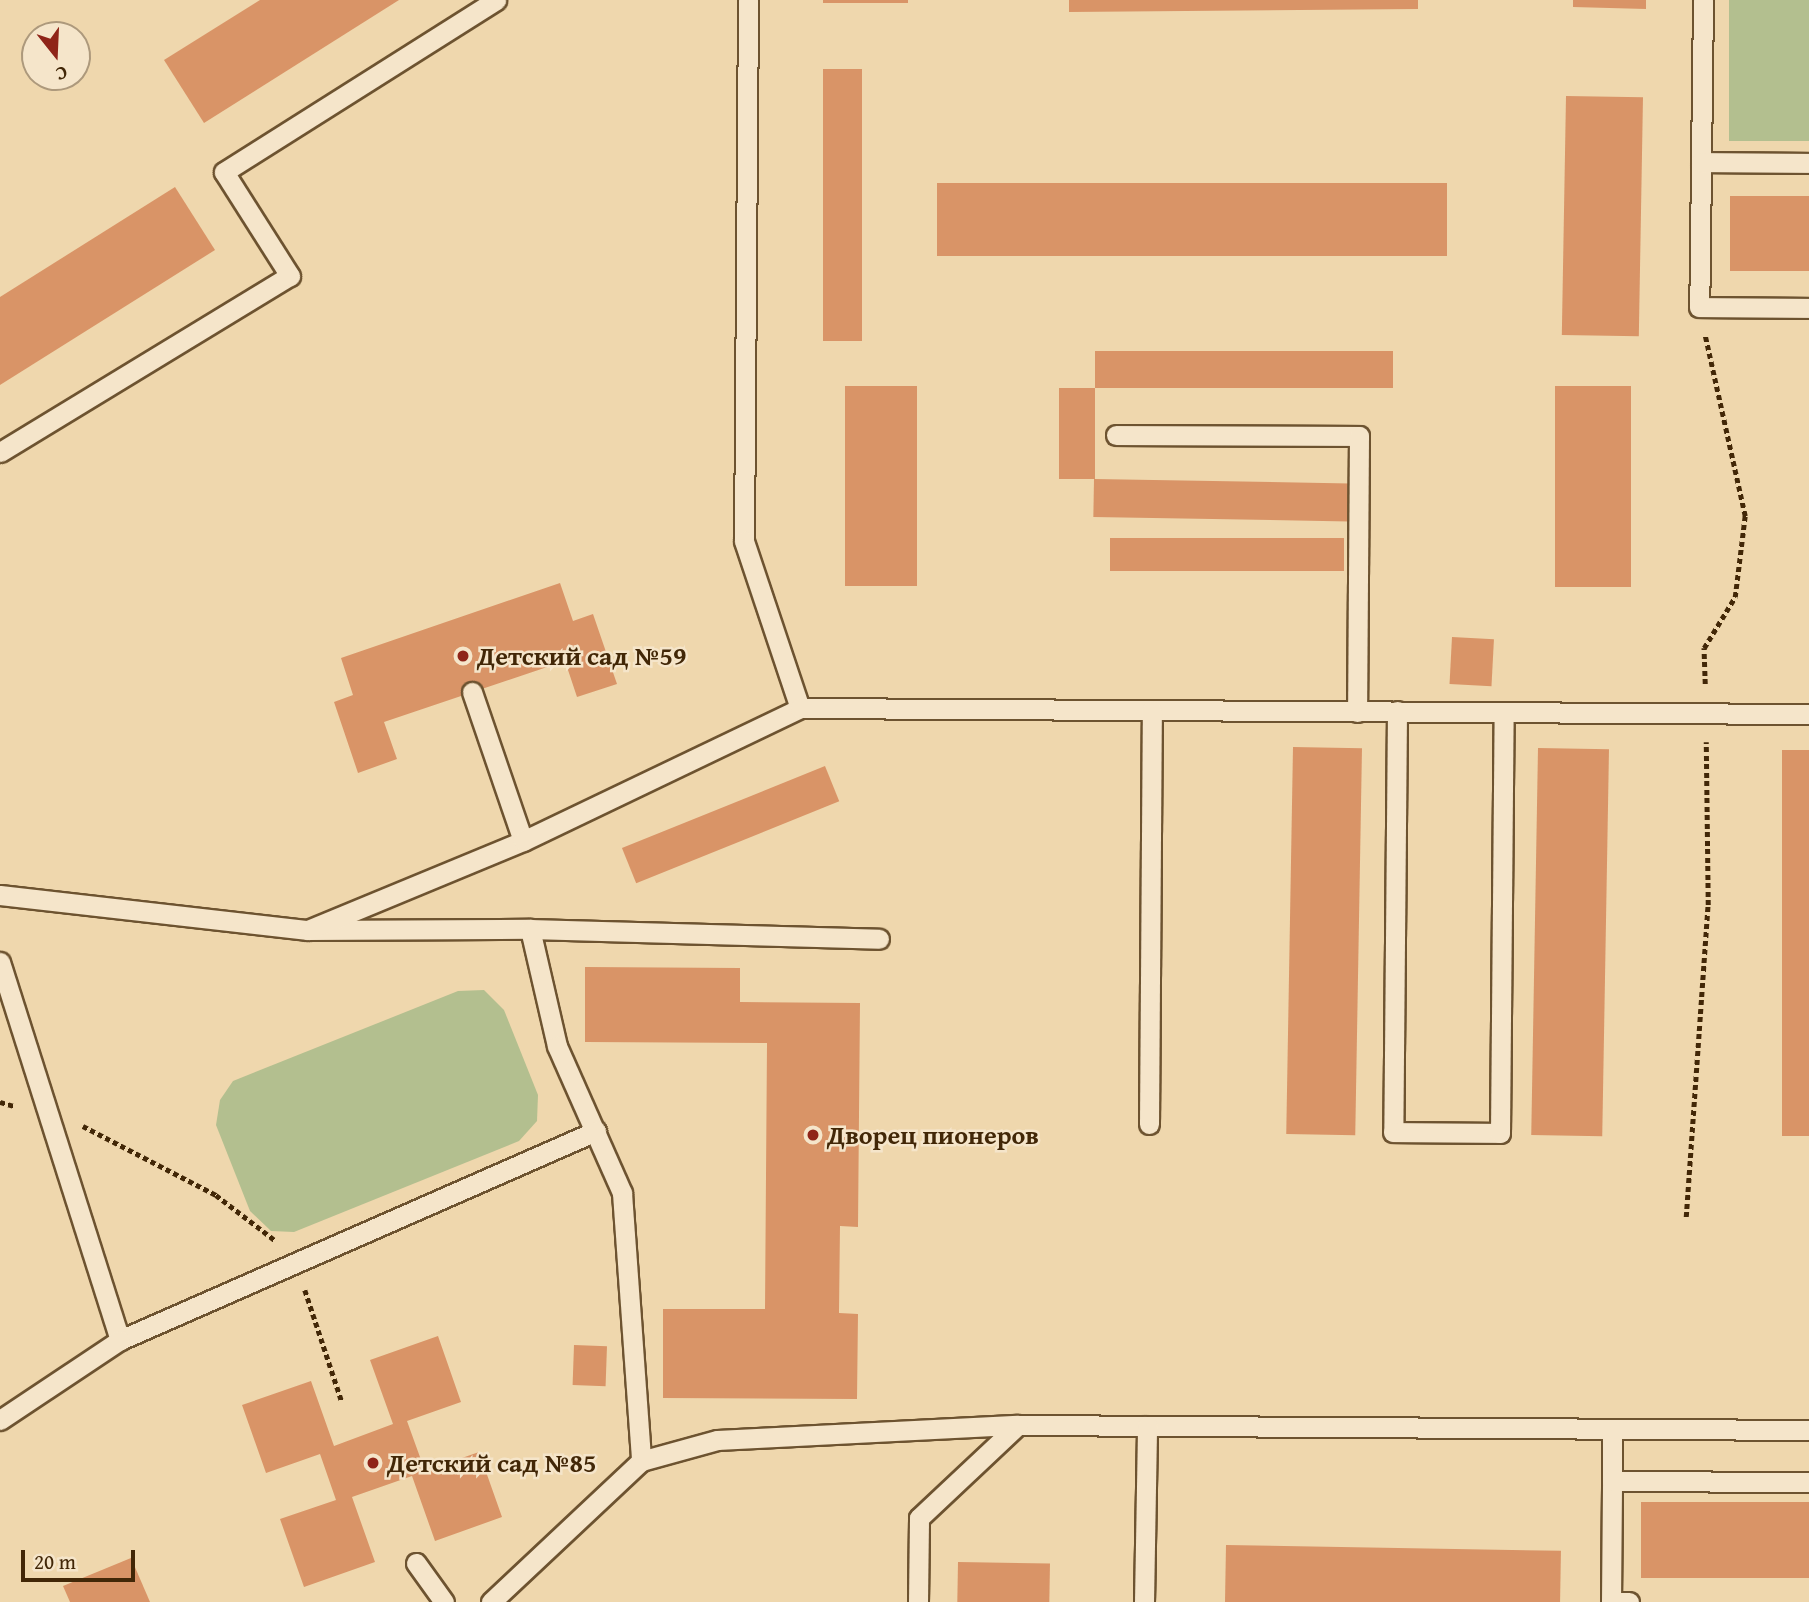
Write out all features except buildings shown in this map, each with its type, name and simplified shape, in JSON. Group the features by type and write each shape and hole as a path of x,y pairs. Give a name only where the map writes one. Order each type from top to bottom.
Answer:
{"lane":[{"path":"0,452 290,276 224,172 496,0"},
{"path":"748,0 744,541 800,708"},
{"path":"1703,0 1699,307 1809,308"},
{"path":"1701,162 1809,163"},
{"path":"1116,435 1359,436 1357,712"},
{"path":"472,692 523,841"},
{"path":"307,930 523,841 800,708 1809,714"},
{"path":"1149,1124 1152,710"},
{"path":"1396,711 1394,1132 1500,1133 1504,712"},
{"path":"0,895 307,930 530,929 879,939"},
{"path":"530,929 557,1046 622,1192 641,1461"},
{"path":"0,962 120,1340"},
{"path":"0,1420 120,1340 596,1131"},
{"path":"918,1602 919,1518 1018,1425"},
{"path":"491,1602 641,1461 717,1440 1018,1425 1809,1430"},
{"path":"1143,1602 1147,1426"},
{"path":"1612,1429 1611,1602 1629,1602"},
{"path":"1612,1481 1809,1482"},
{"path":"415,1563 444,1602"}],"path":[{"path":"1686,1217 1708,905 1704,648 1735,597 1745,516 1699,307"},
{"path":"0,1102 68,1119 216,1195 273,1237 295,1261 342,1402"}],"green space":[{"path":"1729,0 1809,0 1809,141 1729,141"},
{"path":"484,990 504,1010 538,1095 537,1121 519,1141 294,1232 271,1231 250,1211 216,1125 220,1100 233,1081 458,991"}],"place":[{"name":"Детский сад №59","path":"463,656"},
{"name":"Дворец пионеров","path":"813,1135"},
{"name":"Детский сад №85","path":"373,1463"}]}
